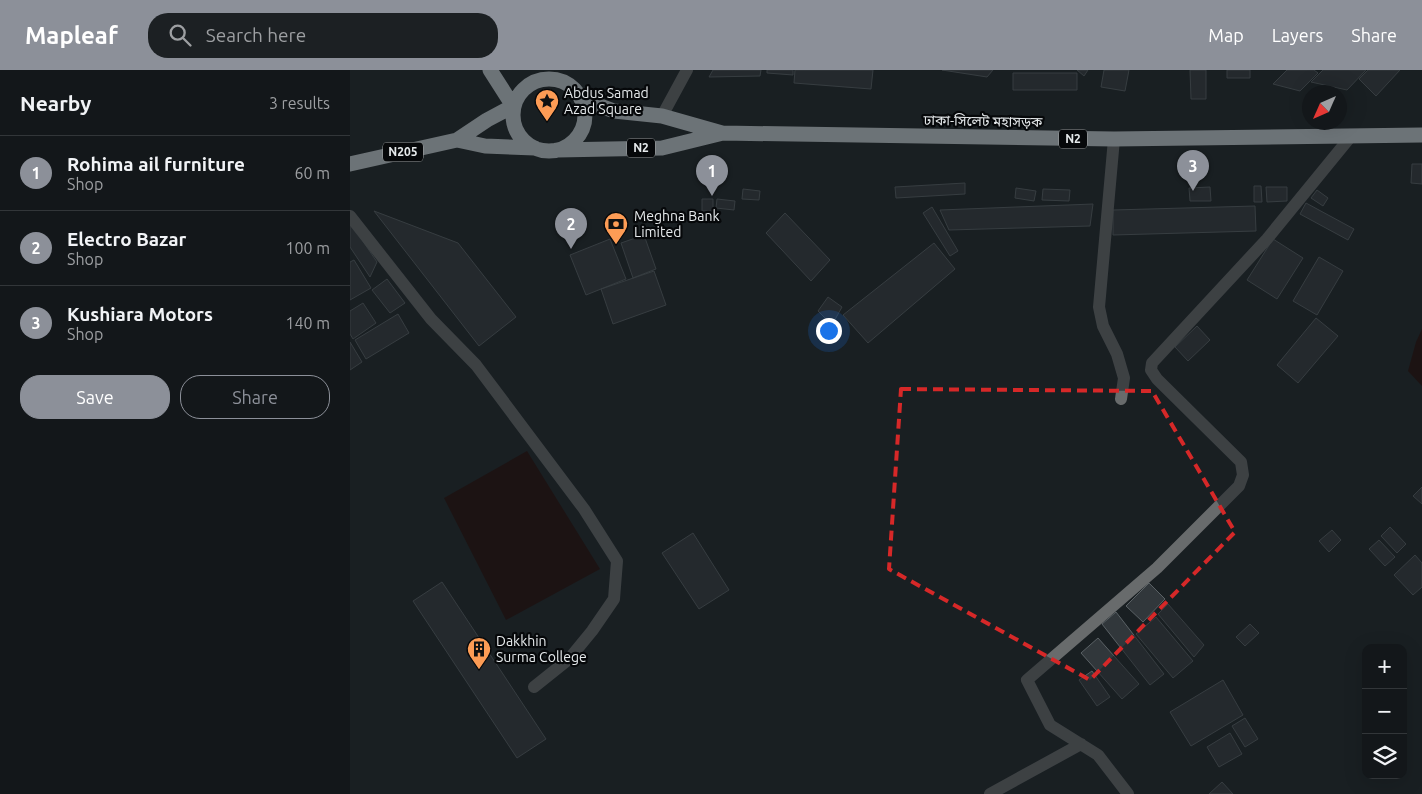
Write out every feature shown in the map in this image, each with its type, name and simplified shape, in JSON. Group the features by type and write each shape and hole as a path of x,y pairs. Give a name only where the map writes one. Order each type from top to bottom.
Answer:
{"highway":[{"path":"490,70 514,106"},
{"path":"548,70 568,84 581,99 585,116 582,128 568,146 557,150 546,151 535,148 525,142 518,133 514,123 514,106 522,90 532,83 544,79 568,84"},
{"name":"N2","path":"581,99 614,111 662,116 723,133"},
{"name":"N205","path":"350,164 457,140 487,120 514,106"},
{"name":"N2","path":"557,150 662,148 723,133"},
{"name":"ঢাকা-সিলেট মহাসড়ক","path":"723,133 1114,139 1422,135"},
{"name":"N205","path":"457,140 485,146 535,148"}],"street":[{"path":"662,116 686,70"},
{"path":"1128,794 1098,755 1050,725 1027,680 1158,568 1239,486 1243,475 1240,462 1157,379 1151,370 1152,363 1267,239 1352,135"},
{"path":"1114,139 1099,307 1103,326 1117,354 1124,378 1121,399"},
{"path":"350,216 431,319 476,365 584,509 617,561 614,599 592,631 569,659 534,687"},
{"path":"990,794 1081,744"}],"highlighted area":[{"path":"901,389 1152,391 1235,532 1090,680 889,569"}],"shaded area":[{"path":"1422,329 1422,386 1408,371 1416,342"},
{"path":"527,451 600,569 506,620 444,498"}],"building":[{"path":"713,70 761,70 760,76 709,77"},
{"path":"767,70 793,70 793,75 767,73"},
{"path":"795,70 873,70 871,89 794,83"},
{"path":"942,70 993,70 987,77"},
{"path":"1077,70 1088,70 1084,76"},
{"path":"1104,70 1129,70 1125,91 1101,87"},
{"path":"1190,70 1206,70 1206,99 1191,99"},
{"path":"1227,70 1250,70 1250,78 1227,78"},
{"path":"1287,70 1314,70 1318,73 1306,85 1302,85 1300,91 1273,84"},
{"path":"1323,70 1366,70 1347,90 1347,85 1324,85 1311,82"},
{"path":"1368,70 1400,70 1376,96 1359,79"},
{"path":"1013,73 1077,73 1077,90 1013,90"},
{"path":"1412,164 1422,164 1422,184 1411,183"},
{"path":"965,183 965,194 896,198 895,187"},
{"path":"1254,186 1261,186 1262,202 1254,202"},
{"path":"1210,187 1211,201 1190,201 1189,188"},
{"path":"1266,187 1287,187 1287,201 1267,202"},
{"path":"1016,188 1036,191 1034,201 1015,198"},
{"path":"743,189 760,191 759,200 742,199"},
{"path":"1043,189 1070,190 1069,201 1042,200"},
{"path":"1317,190 1328,198 1323,206 1311,198"},
{"path":"702,199 713,199 713,211 702,211"},
{"path":"717,199 735,201 734,210 716,208"},
{"path":"1306,203 1354,229 1348,240 1300,214"},
{"path":"1093,204 1090,226 949,230 940,210"},
{"path":"1255,206 1256,231 1113,235 1113,210"},
{"path":"932,207 958,251 950,256 923,213"},
{"path":"374,211 458,243 516,317 479,346"},
{"path":"785,213 830,260 811,281 766,233"},
{"path":"350,222 377,262 370,277 350,247"},
{"path":"644,235 656,269 633,278 621,243"},
{"path":"610,239 626,279 586,295 570,255"},
{"path":"1273,239 1303,258 1277,299 1247,280"},
{"path":"934,243 955,269 868,343 843,315"},
{"path":"1319,257 1343,271 1317,315 1293,301"},
{"path":"354,260 371,288 350,300 350,262"},
{"path":"654,271 666,305 613,324 601,289"},
{"path":"387,279 405,303 390,313 372,290"},
{"path":"828,297 842,307 832,325 818,311"},
{"path":"363,303 376,323 353,339 350,334 350,311"},
{"path":"398,314 409,333 366,359 355,340"},
{"path":"1316,318 1338,336 1298,383 1277,365"},
{"path":"1197,326 1210,340 1188,361 1175,347"},
{"path":"350,342 362,362 350,370"},
{"path":"1422,487 1422,504 1413,496"},
{"path":"1390,527 1406,544 1397,553 1381,536"},
{"path":"1332,530 1341,540 1329,552 1319,541"},
{"path":"693,533 729,590 699,609 662,553"},
{"path":"1379,540 1395,557 1385,566 1369,549"},
{"path":"1415,555 1422,563 1422,587 1413,595 1394,575"},
{"name":"Dakkhin Surma College","path":"442,582 546,739 517,758 413,601"},
{"path":"1149,583 1165,599 1143,622 1126,606"},
{"path":"1168,604 1204,645 1194,657 1158,614"},
{"path":"1116,612 1164,674 1150,685 1102,624"},
{"path":"1156,617 1193,661 1173,678 1136,634"},
{"path":"1250,624 1259,633 1245,646 1236,637"},
{"path":"1098,638 1139,684 1122,699 1081,653"},
{"path":"1092,671 1110,697 1097,706 1079,680"},
{"path":"1223,680 1243,715 1191,746 1170,712"},
{"path":"1245,718 1258,739 1245,747 1232,726"},
{"path":"1230,733 1242,754 1219,767 1207,747"},
{"path":"1222,782 1233,794 1209,794"}],"place":[{"name":"Abdus Samad Azad Square","path":"547,122"},
{"name":"Kushiara Motors","path":"1193,191"},
{"name":"Rohima ail furniture","path":"712,196"},
{"name":"Meghna Bank Limited","path":"616,245"},
{"name":"Electro Bazar","path":"571,249"},
{"name":"Dakkhin Surma College","path":"479,670"}]}
